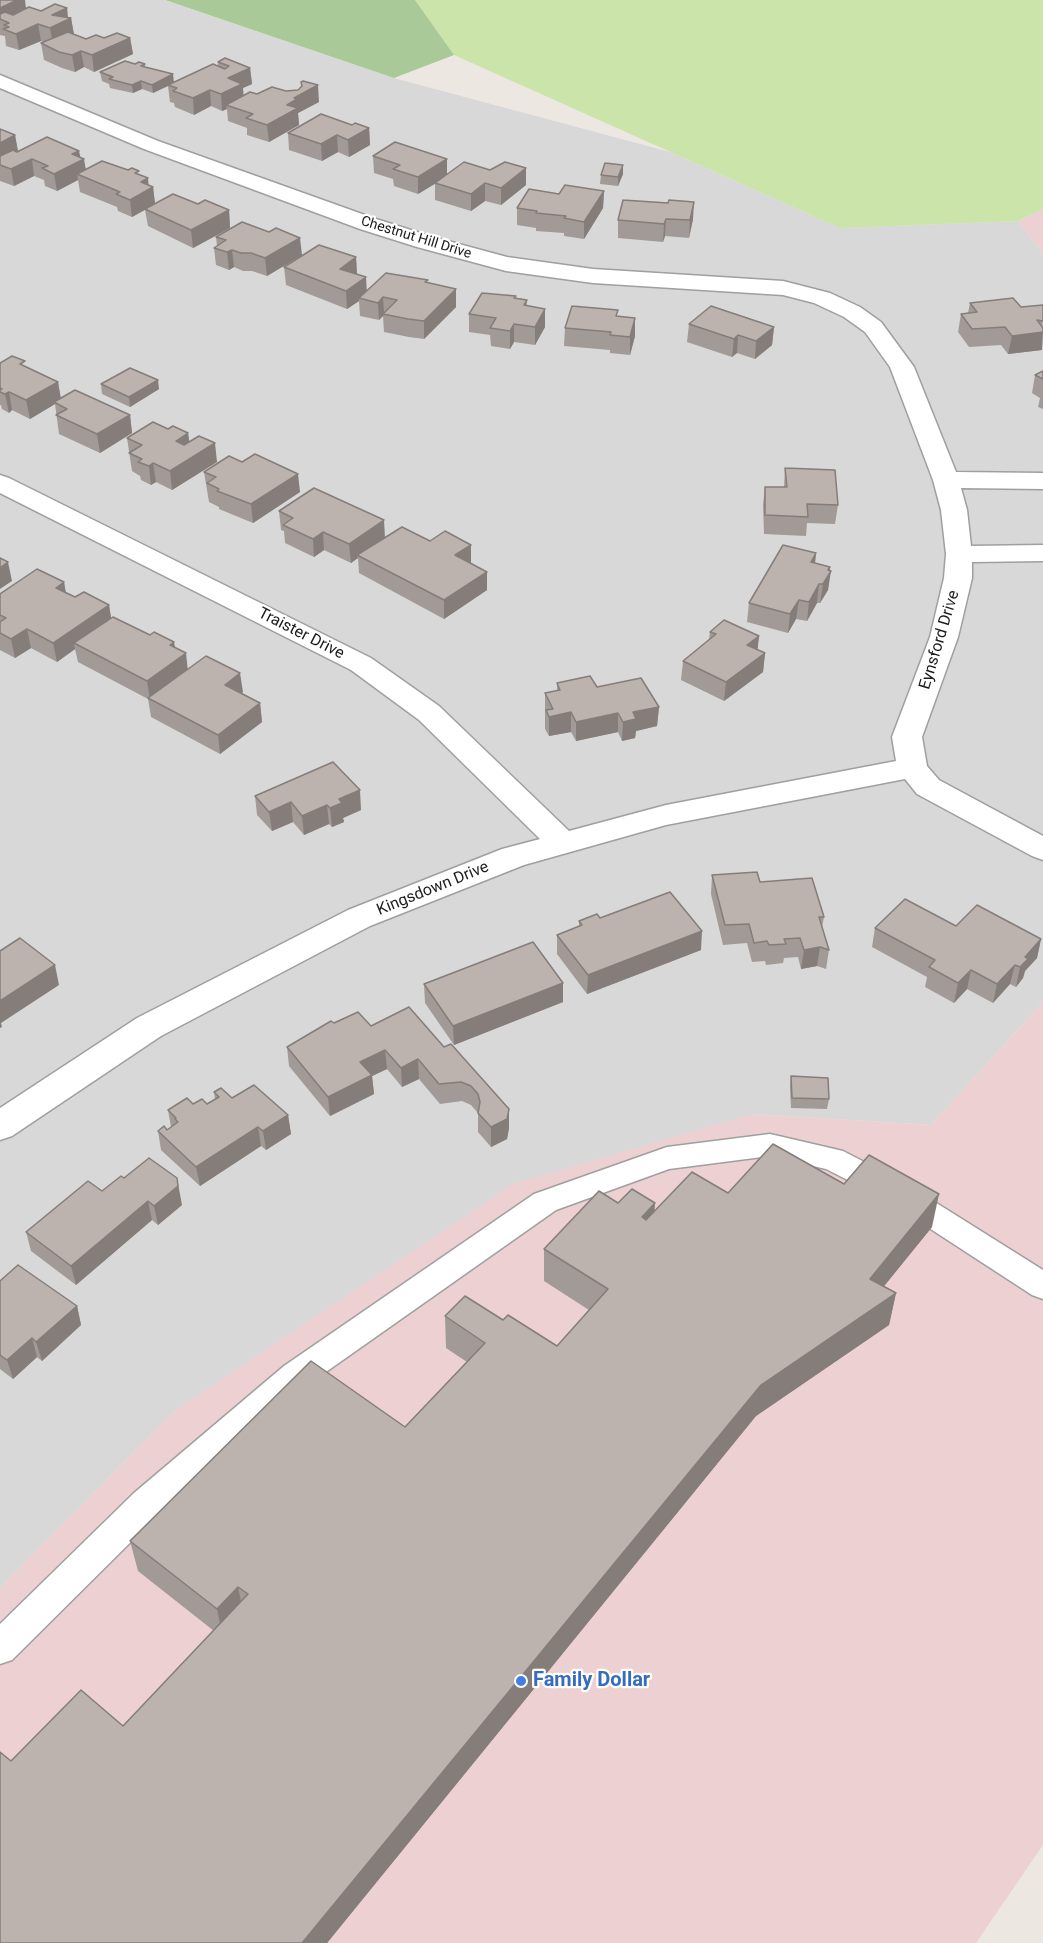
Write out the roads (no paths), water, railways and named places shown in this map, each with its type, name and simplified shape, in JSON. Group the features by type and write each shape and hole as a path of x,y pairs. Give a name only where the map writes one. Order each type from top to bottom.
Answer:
{"street":[{"name":"Chestnut Hill Drive","path":"0,81 151,145 368,224 448,249 506,264 593,276 783,288 822,298 852,312"},
{"name":"Eynsford Drive","path":"852,312 873,327 902,367 946,480 954,510 959,554 958,578 944,637 907,737 912,768"},
{"path":"946,480 1043,481"},
{"name":"Traister Drive","path":"0,483 361,664 429,714 562,842"},
{"path":"959,554 1043,553"},
{"path":"912,768 928,788 1043,849"},
{"name":"Kingsdown Drive","path":"0,1126 149,1028 359,918 513,858 562,842 666,815 912,768"}],"lane":[{"path":"0,1648 146,1504 295,1376 545,1202 667,1158 770,1145 833,1159 893,1190 1043,1286"}],"place":[{"name":"Family Dollar","path":"521,1681"}]}
